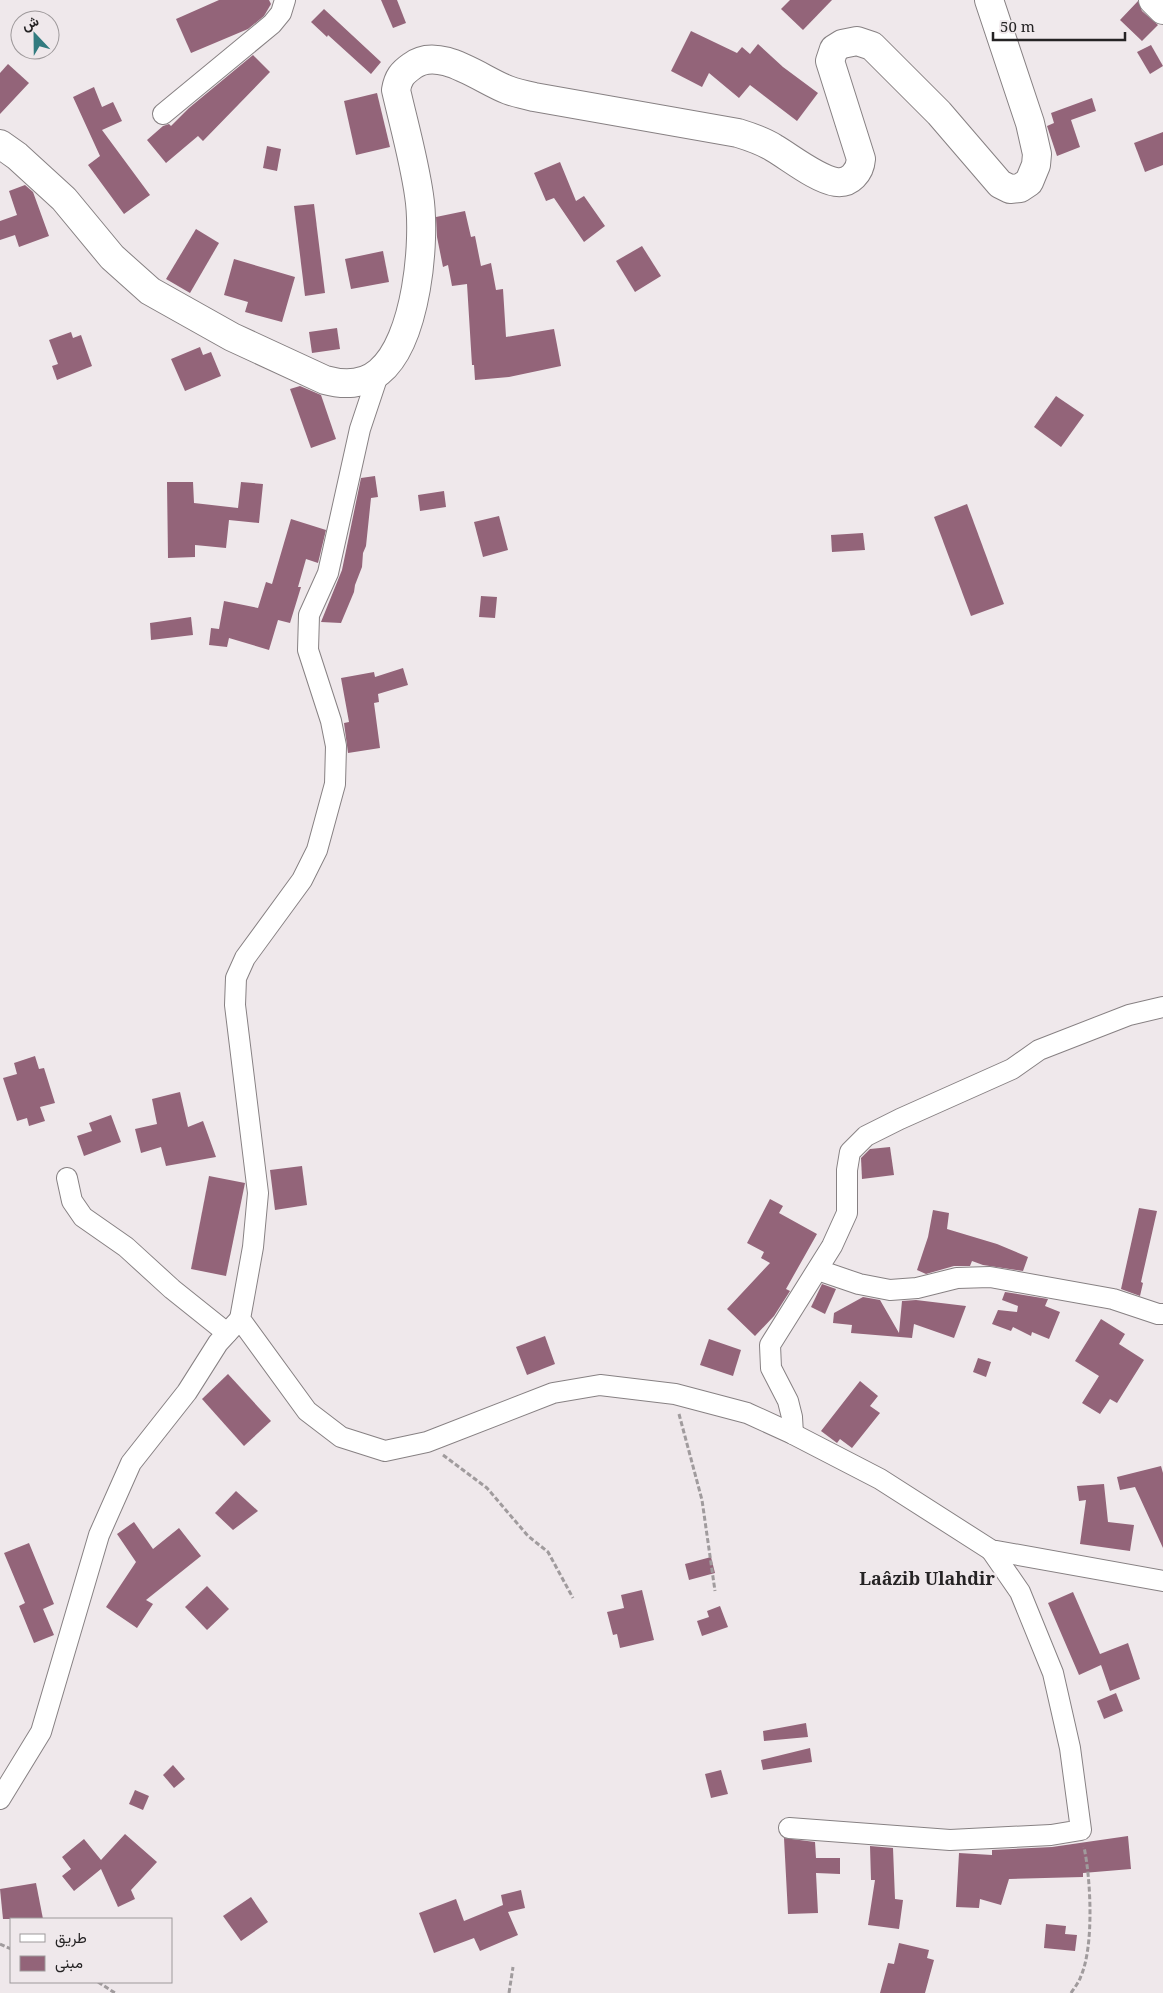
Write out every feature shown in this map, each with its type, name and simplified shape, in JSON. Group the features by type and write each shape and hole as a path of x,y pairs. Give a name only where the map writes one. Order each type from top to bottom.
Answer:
{"main road":[{"path":"0,144 17,156 64,199 112,257 150,291 232,337 325,380 341,384 361,381 379,372 399,347 420,270 422,235 419,195 396,90 401,74 414,64 437,59 449,62 508,90 534,97 738,133 758,139 821,177 836,182 848,180 855,174 861,166 861,159 830,61 834,49 842,44 856,41 872,46 939,113 1000,184 1010,189 1020,188 1029,182 1033,175 1037,154 1030,124 989,0"},
{"path":"1153,0 1163,10"}],"street":[{"path":"163,114 272,24 281,13 285,0"},
{"path":"0,1799 41,1732 99,1535 131,1463 187,1392 218,1343 233,1326 253,1246 258,1193 234,1005 236,978 245,958 302,880 318,850 335,784 336,746 331,721 308,650 308,615 328,573 360,430 379,372"},
{"path":"793,1434 792,1417 788,1401 771,1368 770,1345 832,1246 847,1213 847,1170 850,1152 866,1136 900,1118 1012,1069 1039,1050 1129,1016 1163,1007"},
{"path":"67,1178 72,1201 83,1217 126,1247 172,1289 233,1326 307,1411 341,1437 385,1451 427,1442 552,1393 600,1385 675,1394 748,1413 793,1434 880,1480 991,1550 1163,1581"},
{"path":"818,1270 859,1284 890,1290 917,1288 957,1278 990,1277 1113,1299 1163,1314"},
{"path":"789,1828 950,1840 1051,1835 1080,1830 1070,1748 1052,1673 1020,1592 991,1550"}],"path":[{"path":"675,1394 702,1500 715,1591"},
{"path":"427,1442 488,1488 528,1536 548,1552 572,1598"},
{"path":"1072,1993 1082,1975 1089,1945 1086,1858 1080,1830"},
{"path":"509,1993 512,1967"},
{"path":"100,1983 115,1993"}],"building":[{"path":"219,0 269,0 271,4 264,16 248,29 191,53 176,19"},
{"path":"381,0 397,0 406,23 393,28"},
{"path":"790,0 832,0 803,30 781,9"},
{"path":"1138,1 1142,11 1158,25 1142,41 1120,20"},
{"path":"324,9 381,62 371,74 311,22"},
{"path":"691,31 737,53 742,47 750,54 758,44 783,67 818,93 797,121 750,85 739,98 709,73 702,87 671,71"},
{"path":"1151,45 1163,66 1150,74 1137,52"},
{"path":"253,55 270,72 203,141 198,136 166,163 147,140 163,126 169,124 171,126 189,108"},
{"path":"8,64 29,83 0,114 0,73"},
{"path":"94,87 102,107 113,102 122,121 102,130 150,195 124,214 88,165 100,156 73,97"},
{"path":"377,93 390,147 356,155 344,101"},
{"path":"1092,98 1096,111 1071,120 1080,147 1057,156 1047,126 1054,123 1051,113"},
{"path":"1163,132 1163,165 1145,172 1134,143"},
{"path":"267,146 281,149 277,171 263,168"},
{"path":"560,162 576,201 584,196 605,226 584,242 554,198 546,201 534,173"},
{"path":"25,185 33,192 49,236 19,247 15,235 0,240 0,221 17,215 9,191"},
{"path":"314,204 325,293 305,296 294,206"},
{"path":"465,211 471,237 475,236 481,266 491,263 496,290 503,289 506,337 554,329 561,366 509,377 475,380 474,365 472,365 467,284 452,286 448,265 443,267 437,237 436,217"},
{"path":"196,229 219,243 190,293 166,279"},
{"path":"642,246 661,276 635,292 616,261"},
{"path":"383,251 389,282 351,289 345,259"},
{"path":"234,259 295,277 282,322 245,312 248,302 224,295"},
{"path":"337,328 340,349 312,353 309,332"},
{"path":"71,332 73,338 81,335 92,366 57,380 52,366 58,364 49,340"},
{"path":"200,347 203,355 211,352 221,376 185,391 171,359"},
{"path":"300,386 321,395 336,439 311,448 290,389"},
{"path":"1056,396 1084,415 1061,447 1034,427"},
{"path":"375,476 378,497 371,498 366,546 354,592 341,623 321,622 342,570 361,478"},
{"path":"167,482 193,482 194,503 238,508 241,482 263,484 259,523 229,520 226,548 195,545 195,557 168,558"},
{"path":"444,491 446,507 420,511 418,495"},
{"path":"967,504 1004,604 971,616 934,517"},
{"path":"499,516 508,550 483,557 474,522"},
{"path":"291,519 326,530 318,563 306,559 298,587 301,587 290,623 278,620 269,650 229,638 227,647 209,645 211,628 219,629 224,601 258,608 266,582 272,584"},
{"path":"863,533 865,550 832,552 831,535"},
{"path":"481,596 497,597 495,618 479,617"},
{"path":"191,617 193,635 151,640 150,623"},
{"path":"403,668 408,685 378,694 379,702 374,703 380,748 348,753 344,723 349,722 341,678 374,672 375,677"},
{"path":"35,1056 39,1069 44,1068 55,1103 40,1107 45,1121 29,1126 27,1118 17,1121 3,1078 17,1074 14,1063"},
{"path":"180,1092 188,1127 203,1121 216,1157 166,1166 161,1147 141,1153 135,1129 157,1124 152,1099"},
{"path":"111,1115 121,1142 84,1156 77,1136 92,1131 89,1123"},
{"path":"890,1147 894,1175 862,1179 861,1158 870,1149"},
{"path":"302,1166 307,1205 275,1210 270,1170"},
{"path":"209,1176 245,1183 226,1276 191,1269"},
{"path":"770,1199 783,1206 779,1213 817,1234 786,1289 790,1291 774,1316 755,1336 727,1309 770,1263 761,1258 764,1252 747,1243"},
{"path":"1139,1208 1157,1211 1141,1282 1143,1283 1140,1296 1121,1289"},
{"path":"933,1210 949,1213 947,1229 997,1244 1028,1257 1023,1271 983,1265 972,1261 970,1266 954,1266 926,1274 917,1270 928,1237"},
{"path":"822,1284 836,1289 825,1314 811,1307"},
{"path":"1005,1292 1048,1299 1045,1306 1060,1312 1049,1339 1032,1332 1031,1336 1013,1327 1011,1331 992,1324 998,1310 1017,1312 1018,1306 1002,1300"},
{"path":"863,1297 880,1300 899,1333 902,1301 916,1300 966,1306 954,1338 914,1324 912,1338 851,1333 852,1325 833,1323 834,1313"},
{"path":"1101,1319 1125,1334 1119,1344 1144,1360 1117,1403 1110,1399 1100,1414 1082,1403 1099,1376 1075,1361"},
{"path":"545,1336 555,1364 527,1375 516,1347"},
{"path":"709,1339 741,1350 733,1376 700,1365"},
{"path":"978,1358 991,1362 986,1377 973,1372"},
{"path":"228,1374 271,1421 244,1446 202,1399"},
{"path":"860,1381 878,1396 870,1406 880,1413 852,1448 840,1439 837,1443 821,1431"},
{"path":"1161,1466 1163,1473 1163,1548 1135,1487 1120,1490 1117,1477"},
{"path":"1104,1484 1108,1522 1134,1525 1130,1551 1080,1544 1086,1500 1079,1501 1077,1486"},
{"path":"236,1491 258,1511 233,1530 215,1513"},
{"path":"134,1522 153,1549 179,1528 201,1556 146,1600 153,1604 137,1628 106,1607 136,1562 117,1534"},
{"path":"29,1543 54,1604 43,1609 54,1635 34,1643 19,1606 25,1603 4,1553"},
{"path":"711,1557 715,1573 689,1580 685,1564"},
{"path":"207,1586 229,1609 207,1630 185,1607"},
{"path":"642,1590 654,1640 620,1648 617,1634 613,1635 607,1612 624,1608 621,1595"},
{"path":"1073,1592 1100,1654 1128,1643 1140,1679 1110,1691 1101,1665 1079,1675 1048,1603"},
{"path":"720,1606 728,1627 702,1636 697,1621 709,1617 707,1611"},
{"path":"1116,1693 1123,1711 1104,1719 1097,1701"},
{"path":"806,1723 808,1737 764,1741 763,1731"},
{"path":"810,1748 812,1762 763,1770 761,1760"},
{"path":"173,1765 185,1779 174,1788 163,1775"},
{"path":"721,1770 728,1794 711,1798 705,1774"},
{"path":"135,1790 149,1796 143,1810 129,1804"},
{"path":"125,1834 157,1862 131,1890 135,1899 118,1907 101,1869 74,1891 62,1876 71,1869 62,1857 84,1839 101,1860"},
{"path":"1128,1836 1131,1869 1083,1873 1083,1877 1009,1879 1001,1905 980,1899 979,1908 956,1907 959,1853 992,1855 992,1850 1052,1847"},
{"path":"784,1838 815,1842 816,1858 840,1858 840,1874 816,1873 818,1913 788,1914"},
{"path":"870,1846 893,1848 895,1899 903,1900 899,1929 868,1925 875,1880 871,1880"},
{"path":"36,1883 43,1918 3,1919 0,1889"},
{"path":"521,1890 525,1908 508,1912 518,1935 480,1951 474,1938 434,1953 419,1913 456,1899 464,1921 503,1905 501,1895"},
{"path":"251,1897 268,1922 241,1941 223,1916"},
{"path":"1046,1924 1066,1926 1065,1934 1077,1935 1075,1951 1044,1948"},
{"path":"899,1943 929,1950 927,1958 934,1960 925,1993 880,1993 888,1963 894,1964"}],"district":[{"name":"Laâzib Ulahdir","path":"927,1579"}]}
